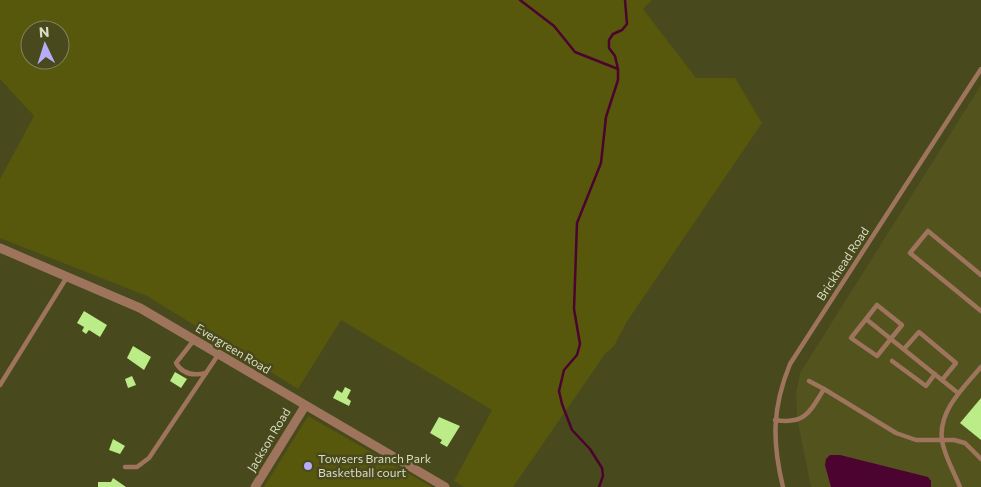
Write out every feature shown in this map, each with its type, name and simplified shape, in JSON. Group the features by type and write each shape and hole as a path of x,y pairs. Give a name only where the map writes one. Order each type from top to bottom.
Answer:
{"street":[{"name":"Evergreen Road","path":"0,248 140,308 445,487"},
{"name":"Jackson Road","path":"255,487 305,406"}],"lane":[{"name":"Brickhead Road","path":"783,487 776,452 775,420 783,381 790,364 981,69"},
{"path":"981,275 928,232 910,253 981,311"},
{"path":"0,385 67,277"},
{"path":"878,305 902,325 891,339 877,356 851,338 878,305"},
{"path":"866,319 958,393"},
{"path":"904,349 919,332 956,363 942,380"},
{"path":"194,340 176,364 182,371 190,374 206,373"},
{"path":"125,467 137,468 149,458 218,355"},
{"path":"892,361 926,386 935,374"},
{"path":"960,487 942,439 944,415 958,393 981,367"},
{"path":"809,381 882,426 906,438 965,442 981,459"},
{"path":"775,420 796,421 804,418 824,390"}],"shaded area":[{"path":"0,0 652,0 643,9 696,78 735,78 762,123 626,323 614,346 605,354 513,487 464,487 454,481 492,410 341,320 298,389 147,296 0,238 0,179 34,116 0,79"},
{"path":"981,85 981,487 811,487 797,418 796,393 800,373"},
{"path":"308,416 432,487 264,487"},
{"path":"830,455 840,455 928,477 931,481 931,487 831,487 825,465 826,459"}],"building":[{"path":"84,311 107,325 100,337 89,330 86,334 82,331 84,327 77,323"},
{"path":"133,346 151,357 144,370 127,358"},
{"path":"175,372 187,379 181,388 170,381"},
{"path":"132,376 136,385 128,388 125,379"},
{"path":"345,387 351,390 347,398 351,401 349,406 333,398 337,390 342,393"},
{"path":"981,398 981,440 960,423"},
{"path":"439,417 460,426 447,447 440,443 442,440 430,433"},
{"path":"113,439 125,446 120,454 109,450"},
{"path":"113,478 126,487 98,487 98,482 111,482"}],"waterway":[{"path":"520,0 554,26 575,52 618,69"},
{"path":"599,487 603,476 602,468 590,449 572,430 559,391 564,370 577,355 580,344 574,309 577,223 601,163 606,117 618,80 618,69 615,56 609,48 609,40 613,34 622,30 627,24 625,0"}],"place":[{"name":"Towsers Branch Park Basketball court","path":"308,466"}]}
